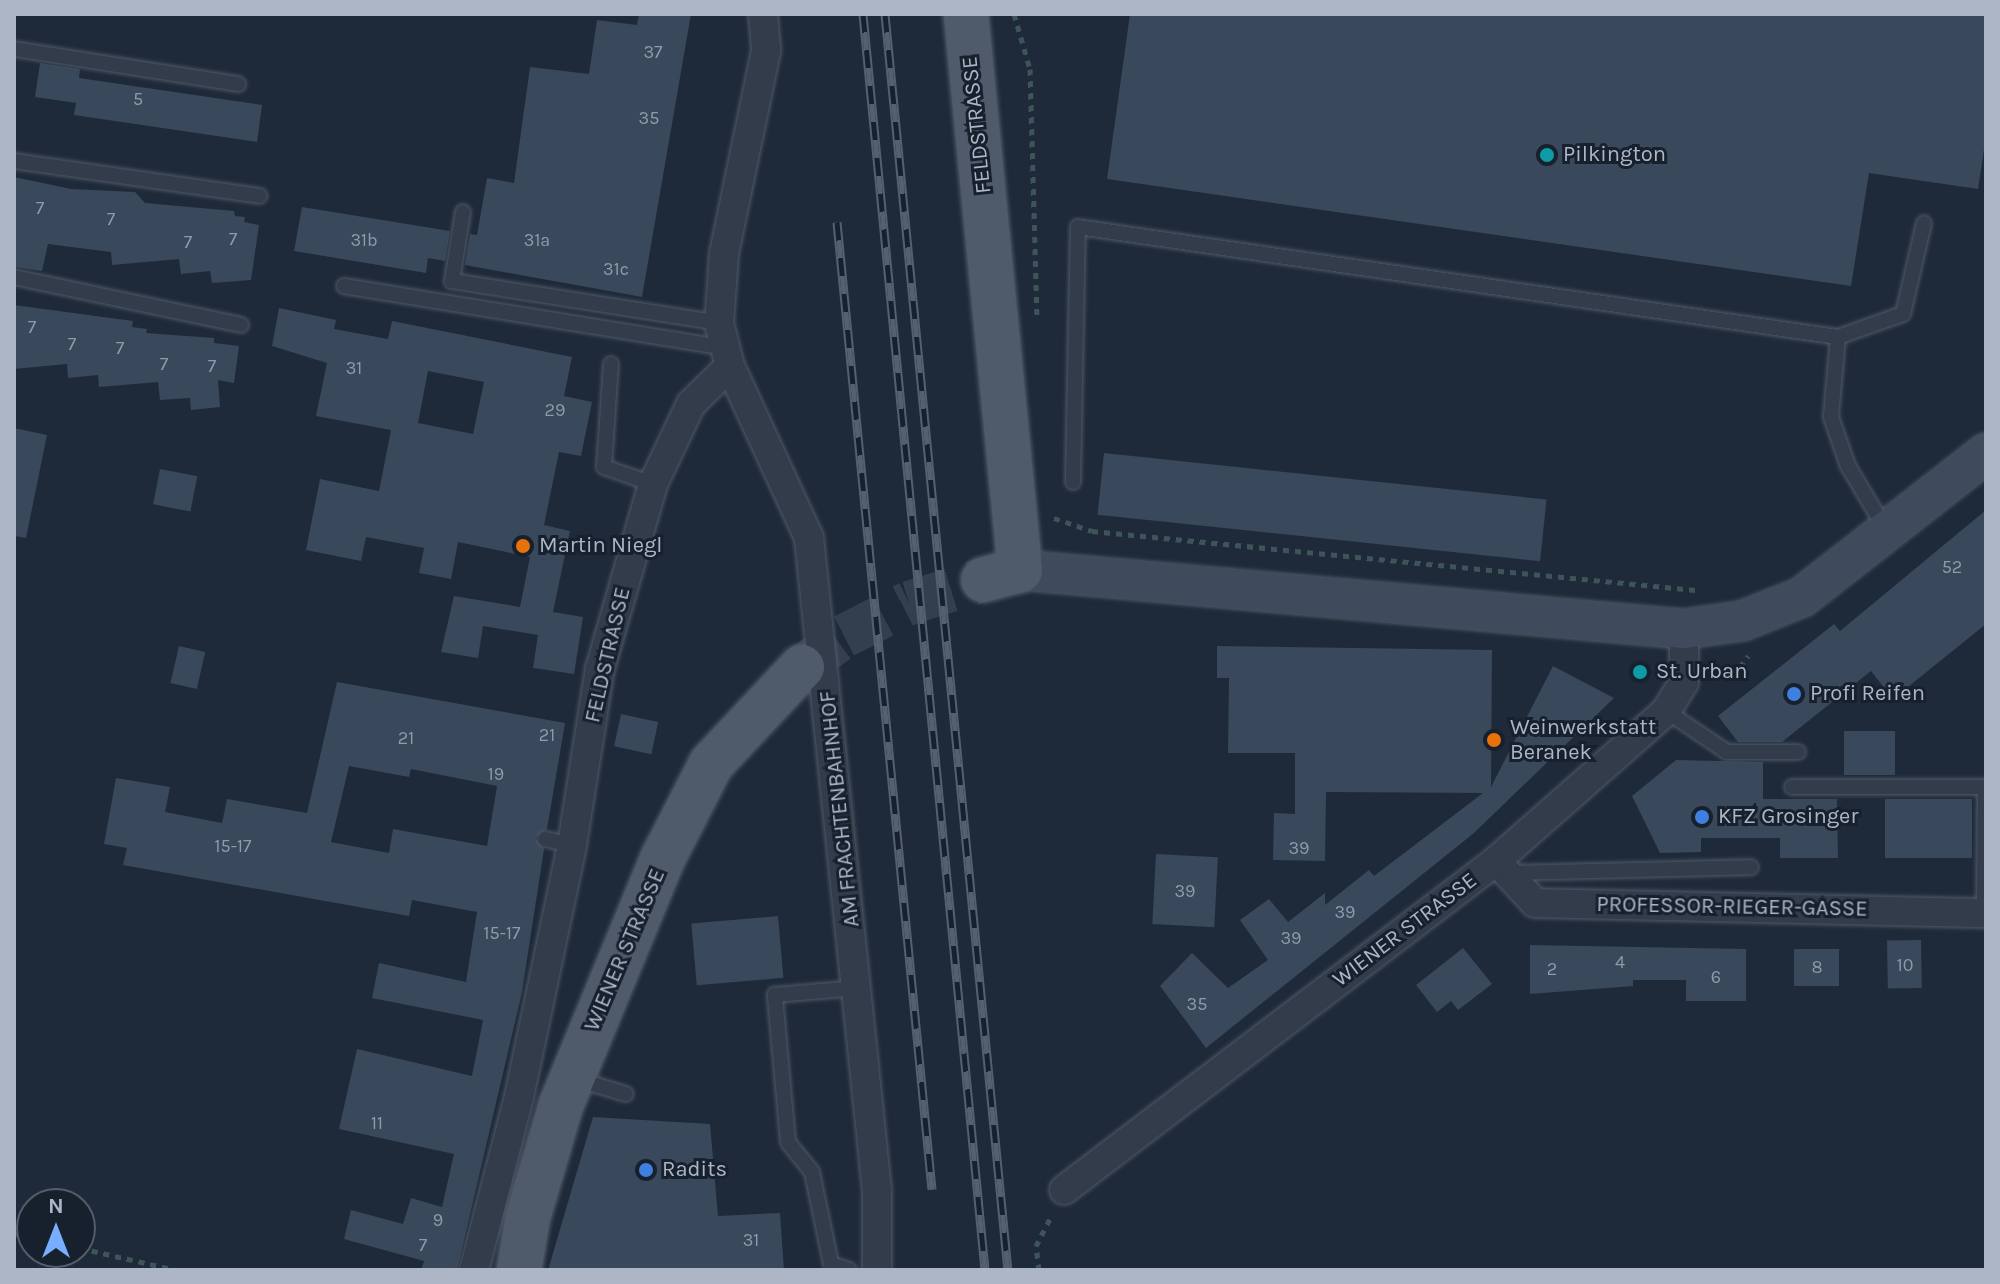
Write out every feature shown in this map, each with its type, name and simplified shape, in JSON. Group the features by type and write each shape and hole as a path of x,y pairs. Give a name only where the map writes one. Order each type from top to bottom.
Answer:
{"main road":[{"name":"FELDSTRASSE","path":"966,14 1002,575"},
{"path":"1002,575 1684,629 1742,621 1802,597 1986,453"},
{"name":"WIENER STRASSE","path":"519,1270 543,1158 572,1078 663,858 711,764 745,722 802,667"}],"street":[{"path":"724,345 724,254 766,51 763,14"},
{"name":"FELDSTRASSE","path":"474,1270 519,1097 558,842 600,669 653,484 691,404 724,345"},
{"name":"AM FRACHTENBAHNHOF","path":"724,345 809,538 877,1190 877,1270"},
{"name":"WIENER STRASSE","path":"1064,1190 1501,867 1666,711 1684,682 1684,629"},
{"name":"PROFESSOR-RIEGER-GASSE","path":"1501,867 1535,903 1985,913"}],"lane":[{"path":"14,49 238,84"},
{"path":"14,161 260,196"},
{"path":"463,212 452,281 724,345"},
{"path":"1073,482 1078,227 1838,337 1903,314 1924,223"},
{"path":"14,277 241,325"},
{"path":"344,286 724,345"},
{"path":"1838,337 1831,417 1848,466 1887,532"},
{"path":"611,364 604,467 653,484"},
{"path":"1666,711 1727,752 1798,752"},
{"path":"1792,787 1985,787 1985,913"},
{"path":"1501,867 1751,867"},
{"path":"849,1270 831,1264 812,1172 788,1142 775,995 857,988"},
{"path":"572,1078 626,1094"}],"path":[{"path":"1014,14 1030,69 1037,321"},
{"path":"1048,508 1068,526 1092,531 1703,591"},
{"path":"1039,1270 1036,1246 1064,1190"},
{"path":"96,1252 176,1270"}],"building":[{"path":"639,14 691,14 642,297 465,265 470,234 477,235 487,178 514,183 530,67 589,74 597,20 637,25"},
{"name":"Pilkington","path":"1130,14 1986,14 1986,136 1978,189 1869,173 1851,286 1107,179"},
{"path":"40,63 80,69 79,78 262,105 257,142 74,115 76,103 35,97"},
{"path":"14,177 71,189 135,192 145,203 234,211 235,216 245,217 244,222 259,225 251,280 212,283 210,271 181,274 179,259 112,265 111,252 48,244 42,271 14,267"},
{"path":"302,207 450,231 445,261 428,258 426,273 294,251"},
{"path":"14,305 133,321 132,327 147,329 146,333 214,338 214,343 239,346 234,383 218,380 220,407 191,410 190,398 160,400 158,382 99,387 98,375 68,378 67,364 14,369"},
{"path":"279,308 336,320 334,329 388,339 392,321 572,357 564,396 592,402 581,456 559,452 544,525 570,531 553,612 583,617 574,674 533,668 538,635 483,626 478,658 441,652 454,596 520,607 530,557 458,542 451,579 419,573 424,548 366,537 361,561 306,550 320,479 379,491 391,430 316,416 327,363 272,346","holes":["428,371 484,382 473,434 418,423"]},
{"path":"14,428 47,435 26,538 14,536"},
{"path":"1104,453 1547,500 1540,561 1098,515"},
{"path":"160,469 197,476 190,512 153,504"},
{"path":"1986,510 1986,624 1893,699 1871,671 1782,742 1738,742 1718,716 1834,624 1840,631"},
{"path":"179,646 205,652 197,689 170,683"},
{"path":"1217,646 1492,650 1491,787 1553,666 1614,698 1474,833 1206,1048 1160,986 1192,953 1228,988 1268,960 1240,920 1269,899 1288,922 1325,893 1325,905 1369,870 1374,876 1483,793 1326,792 1325,861 1273,860 1274,813 1295,814 1295,753 1228,753 1229,678 1217,678"},
{"path":"337,682 565,723 547,829 535,838 544,849 522,992 457,1270 421,1270 424,1261 344,1239 351,1210 403,1224 411,1198 442,1207 454,1154 339,1129 357,1049 472,1076 483,1020 372,998 379,963 466,982 477,912 412,900 409,916 123,865 127,848 104,844 116,778 170,787 165,812 222,823 227,799 307,813","holes":["349,766 409,777 411,769 497,786 487,846 393,829 389,853 331,842"]},
{"path":"621,714 658,722 651,754 614,746"},
{"path":"1844,731 1895,731 1895,775 1844,775"},
{"name":"KFZ Grosinger","path":"1676,760 1763,762 1763,799 1837,799 1838,858 1780,858 1780,838 1701,838 1701,852 1660,853 1632,796"},
{"path":"1885,799 1972,799 1972,858 1885,858"},
{"path":"1156,854 1218,857 1214,927 1152,924"},
{"path":"778,916 783,978 697,985 691,924"},
{"path":"1921,940 1922,988 1888,989 1887,941"},
{"path":"1530,945 1746,949 1746,1001 1686,1001 1686,980 1633,980 1633,986 1530,994"},
{"path":"1463,948 1492,984 1458,1010 1451,1001 1437,1012 1416,985"},
{"path":"1794,949 1839,949 1839,986 1794,986"},
{"name":"Radits","path":"593,1117 710,1124 718,1216 780,1213 784,1270 548,1270"}],"tunnel":[{"path":"802,667 844,636 909,603 983,580"}],"railway":[{"path":"863,14 985,1270"},
{"path":"885,14 1008,1270"},
{"path":"837,222 932,1189"}],"place":[{"name":"Pilkington","path":"1547,155"},
{"name":"Martin Niegl","path":"523,546"},
{"name":"St. Urban","path":"1640,672"},
{"name":"Profi Reifen","path":"1794,694"},
{"name":"Weinwerkstatt Beranek","path":"1494,740"},
{"name":"KFZ Grosinger","path":"1702,817"},
{"name":"Radits","path":"646,1170"}]}
